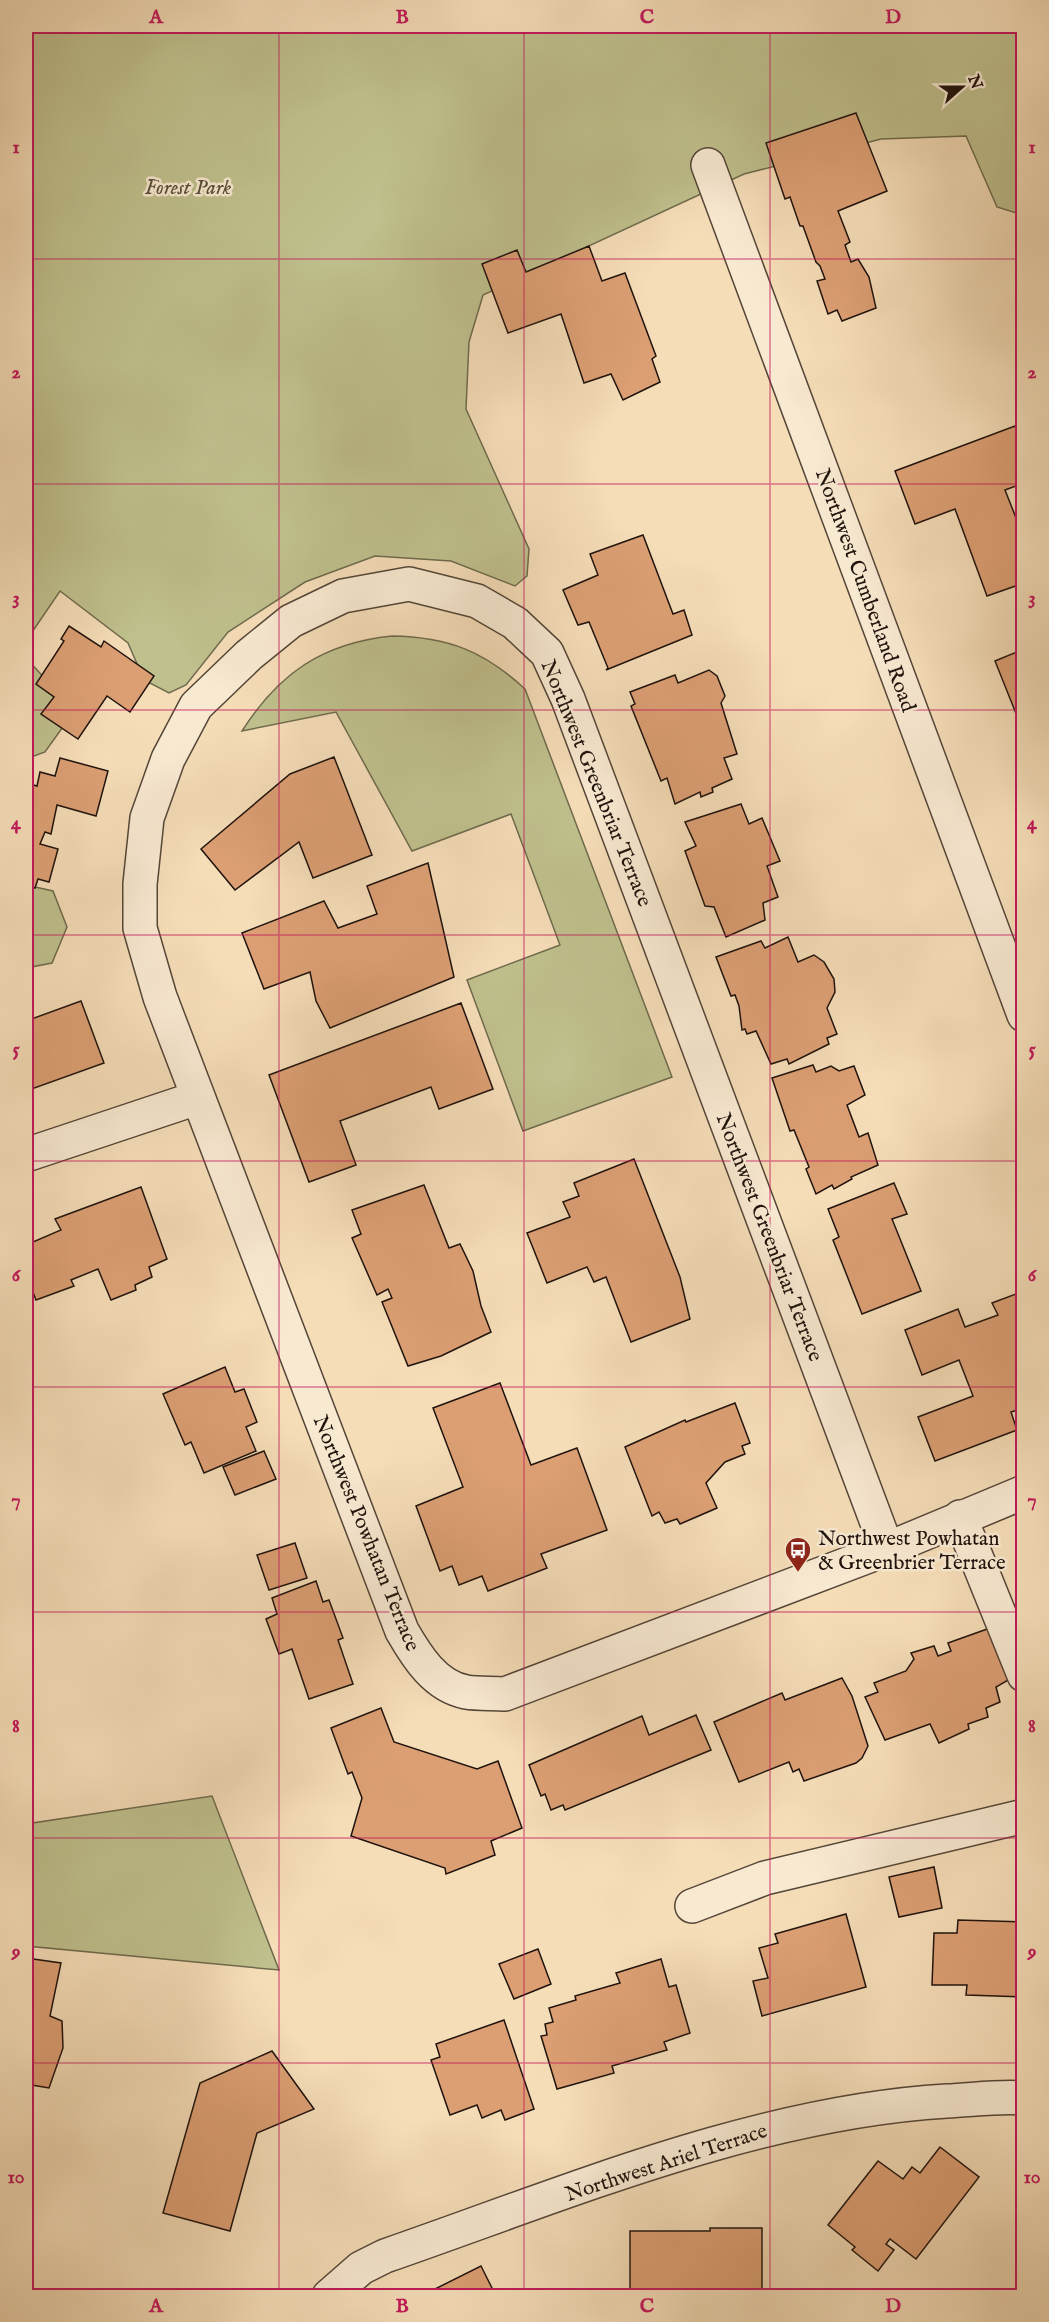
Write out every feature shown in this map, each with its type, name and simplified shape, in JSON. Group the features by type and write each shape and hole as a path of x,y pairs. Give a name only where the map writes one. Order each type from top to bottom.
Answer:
{"street":[{"name":"Northwest Cumberland Road","path":"708,165 1023,1015"},
{"name":"Northwest Greenbriar Terrace","path":"197,1098 160,997 140,928 140,884 147,818 168,759 196,706 249,655 291,621 343,596 409,584 477,601 515,623 547,653 568,699 887,1549"},
{"path":"26,1155 197,1098"},
{"name":"Northwest Powhatan Terrace","path":"197,1098 402,1631 420,1663 446,1683 465,1692 505,1694 887,1549 1023,1492"},
{"path":"960,1517 1023,1675"},
{"path":"692,1906 765,1878 1023,1816"},
{"name":"Northwest Ariel Terrace","path":"329,2296 361,2268 385,2256 613,2176 776,2127 891,2104 1023,2098"}],"green space":[{"name":"Forest Park","path":"26,26 1023,26 1023,215 997,207 966,136 881,139 744,174 483,295 469,342 466,409 529,549 527,576 515,586 451,561 375,556 305,582 228,632 186,685 169,693 144,680 128,643 60,591 26,641"},
{"path":"392,636 431,639 464,649 495,665 525,689 672,1077 523,1131 467,980 560,945 511,814 412,851 336,712 242,731 271,693 305,664 345,646"},
{"path":"26,658 62,697 65,724 45,752 26,759"},
{"path":"26,885 53,891 67,927 52,963 26,968"},
{"path":"212,1796 279,1970 26,1946 26,1824"}],"building":[{"path":"856,113 887,191 838,211 850,242 845,245 851,262 858,259 869,277 876,308 842,321 837,310 828,314 817,281 825,279 803,226 800,226 790,197 785,199 766,143"},
{"path":"589,246 602,281 625,273 656,356 652,359 660,382 623,400 611,374 584,383 561,314 508,333 482,264 517,250 526,272"},
{"path":"1015,426 1024,449 1024,483 1005,490 1024,538 1024,583 987,596 955,509 915,524 895,471"},
{"path":"643,535 673,614 684,610 692,635 606,670 608,668 589,622 578,625 563,590 598,575 590,554"},
{"path":"69,626 101,647 104,641 154,676 130,712 107,696 78,739 41,714 54,697 36,684 64,641 61,639"},
{"path":"1024,649 1024,731 1023,731 995,661"},
{"path":"709,670 717,676 725,696 721,703 737,754 724,758 732,779 712,788 713,792 701,797 700,792 675,804 667,778 661,781 631,706 635,704 630,692 675,675 678,683"},
{"path":"334,757 372,855 313,878 299,842 235,890 201,849 290,774"},
{"path":"60,758 108,771 96,816 57,805 51,834 45,832 40,844 58,849 49,882 38,879 35,888 26,886 26,783 37,786 40,772 55,776"},
{"path":"741,804 749,824 762,818 780,861 767,866 778,897 763,903 765,920 726,937 714,907 705,906 685,851 696,846 685,822"},
{"path":"428,863 454,977 330,1028 316,1001 310,972 264,989 242,933 324,901 338,928 377,914 367,886"},
{"path":"788,937 798,962 814,955 824,962 834,979 835,992 827,1008 837,1034 827,1038 829,1044 789,1064 787,1059 771,1064 756,1031 747,1034 745,1029 742,1030 739,1006 735,995 731,996 716,957 761,941 765,948"},
{"path":"81,1001 104,1063 26,1091 26,1021"},
{"path":"461,1003 493,1089 439,1109 431,1087 340,1121 356,1165 309,1182 269,1075"},
{"path":"813,1065 816,1072 831,1066 839,1071 854,1066 865,1095 847,1105 859,1137 868,1133 878,1165 851,1177 852,1179 834,1189 832,1185 816,1194 806,1169 809,1167 794,1130 790,1131 772,1078"},
{"path":"634,1159 680,1277 690,1319 631,1342 606,1277 594,1282 587,1267 547,1283 527,1233 570,1217 563,1202 579,1196 574,1183"},
{"path":"894,1183 907,1214 892,1219 921,1291 862,1314 833,1240 839,1237 828,1209"},
{"path":"424,1185 449,1248 460,1244 473,1271 481,1306 491,1332 441,1356 408,1366 382,1302 392,1298 388,1289 377,1295 352,1238 361,1234 352,1210"},
{"path":"141,1187 167,1259 149,1267 152,1277 135,1285 136,1290 111,1300 98,1269 71,1280 74,1286 36,1300 26,1274 26,1245 61,1230 55,1219"},
{"path":"1024,1291 1024,1408 1011,1412 1017,1430 935,1461 918,1417 973,1396 959,1360 922,1375 905,1330 958,1309 965,1327 998,1315 992,1303"},
{"path":"225,1367 235,1392 244,1389 257,1422 246,1427 256,1451 204,1473 191,1442 185,1445 163,1394"},
{"path":"500,1383 531,1465 577,1448 607,1530 541,1554 547,1568 488,1591 482,1576 459,1585 452,1566 440,1571 416,1506 463,1487 433,1408"},
{"path":"735,1403 750,1443 742,1446 745,1454 725,1462 706,1483 717,1508 680,1524 677,1519 665,1523 659,1512 652,1516 625,1447 685,1420 686,1422"},
{"path":"264,1451 276,1479 235,1495 223,1467"},
{"path":"295,1543 307,1578 269,1590 257,1555"},
{"path":"316,1581 323,1602 329,1600 343,1638 338,1640 353,1684 309,1699 292,1649 279,1654 266,1619 277,1614 272,1598"},
{"path":"990,1628 1010,1679 996,1687 1000,1702 986,1708 988,1717 968,1724 969,1729 939,1743 930,1724 885,1740 865,1697 878,1692 874,1683 906,1671 914,1659 911,1653 934,1646 938,1656 951,1651 948,1643"},
{"path":"842,1678 852,1696 868,1746 862,1758 856,1763 804,1781 799,1769 793,1772 789,1762 739,1782 714,1722 782,1693 785,1700"},
{"path":"381,1708 394,1742 477,1769 498,1761 522,1828 491,1841 495,1855 446,1874 445,1868 351,1836 362,1798 352,1772 348,1774 331,1728"},
{"path":"696,1715 711,1750 565,1810 563,1805 551,1810 545,1794 541,1796 529,1765 642,1716 649,1735"},
{"path":"934,1867 942,1908 899,1917 889,1877"},
{"path":"846,1914 866,1987 762,2016 753,1981 768,1978 759,1948 778,1943 775,1934"},
{"path":"958,1920 1024,1922 1024,1997 966,1995 967,1985 932,1985 934,1933 957,1933"},
{"path":"538,1949 551,1984 514,1999 499,1964"},
{"path":"26,1958 61,1963 50,2016 62,2021 63,2048 49,2088 26,2084"},
{"path":"661,1959 669,1987 676,1985 690,2033 664,2042 667,2050 612,2066 614,2073 557,2089 541,2036 547,2035 545,2024 553,2022 549,2008 576,2000 575,1996 620,1983 616,1973"},
{"path":"504,2020 534,2109 505,2120 501,2110 482,2118 477,2105 450,2115 431,2060 440,2057 436,2044"},
{"path":"272,2051 314,2109 257,2133 230,2231 163,2213 200,2083"},
{"path":"940,2147 979,2177 916,2259 890,2239 886,2244 894,2250 878,2271 852,2250 855,2247 828,2225 878,2161 903,2179 912,2167 920,2173"},
{"path":"710,2228 762,2228 762,2296 630,2296 630,2231 710,2231"},
{"path":"481,2266 496,2296 423,2295"}],"place":[{"name":"Northwest Powhatan & Greenbrier Terrace","path":"798,1573"}]}
